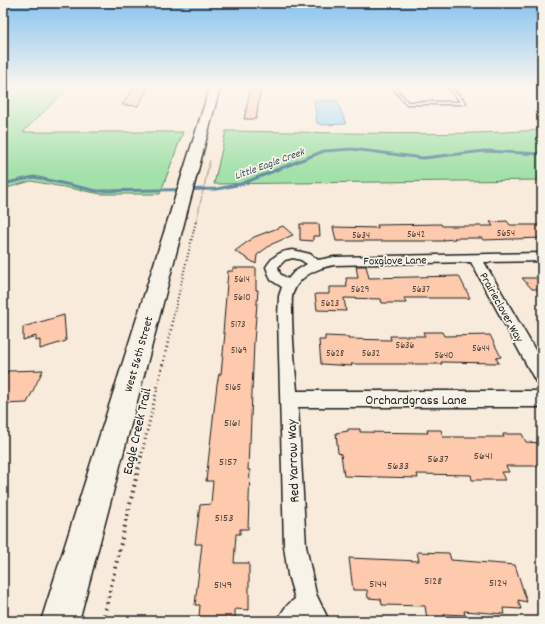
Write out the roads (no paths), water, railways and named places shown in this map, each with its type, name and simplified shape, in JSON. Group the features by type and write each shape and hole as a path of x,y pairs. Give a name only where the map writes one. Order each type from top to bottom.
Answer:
{"main road":[{"name":"West 56th Street","path":"60,621 190,205 190,175 207,116"}],"street":[{"path":"291,285 276,278 272,267 277,259 286,255 297,254 307,257 316,265"},
{"name":"Foxglove Lane","path":"286,316 286,295 291,285 299,274 316,265 337,261 542,257"},
{"name":"Prairieclover Way","path":"475,258 542,377"},
{"name":"Red Yarrow Way","path":"286,316 295,546 299,578 313,612 290,621"},
{"name":"Orchardgrass Lane","path":"289,399 542,399"}],"water":[{"path":"316,116 343,116 346,124 322,125 317,123"}],"waterway":[{"name":"Little Eagle Creek","path":"3,184 34,177 97,191 217,189 241,184 324,151 352,149 423,158 485,151 542,154"}]}
